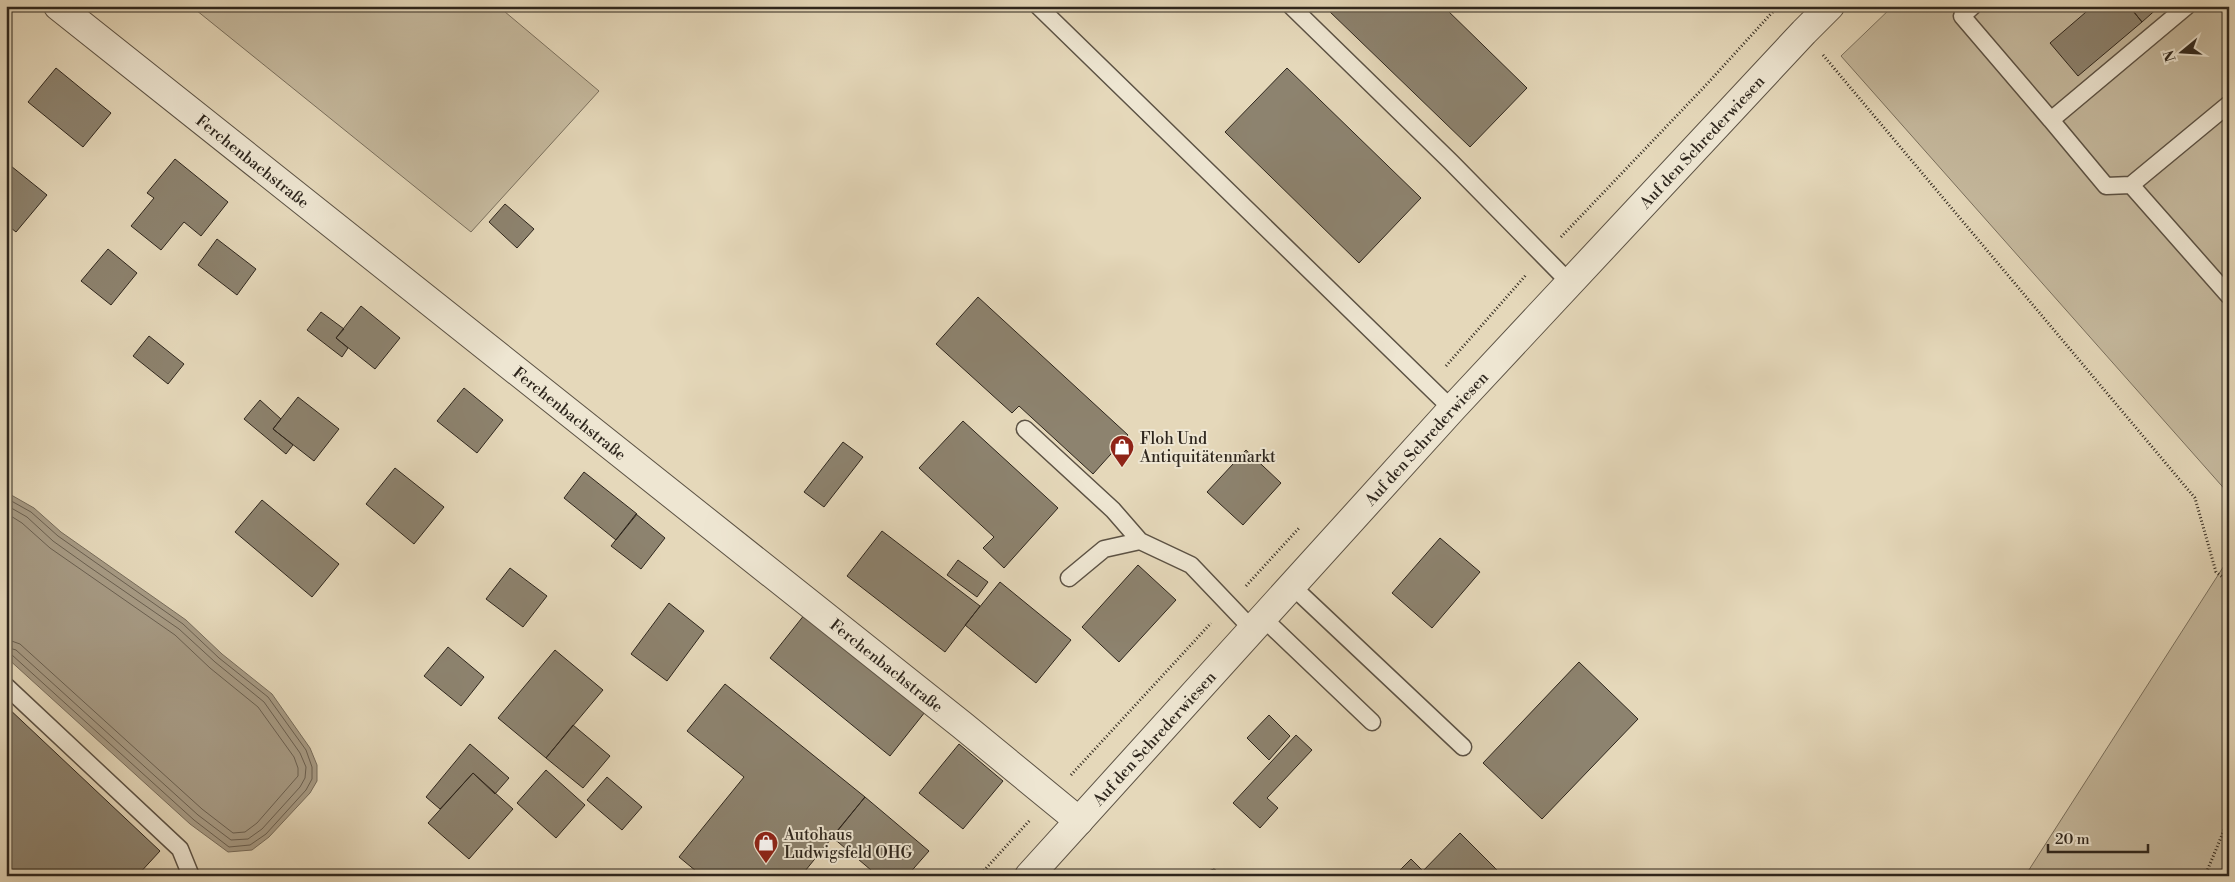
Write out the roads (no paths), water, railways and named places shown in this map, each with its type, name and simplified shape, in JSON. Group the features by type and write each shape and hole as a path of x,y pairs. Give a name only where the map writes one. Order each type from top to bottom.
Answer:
{"street":[{"name":"Ferchenbachstraße","path":"58,6 1051,797 1079,822"},
{"name":"Auf den Schrederwiesen","path":"1029,876 1452,409 1830,6"}],"lane":[{"path":"1038,6 1452,409"},
{"path":"1291,6 1451,162 1570,283"},
{"path":"1974,6 1962,16 2106,186 2132,185 2229,104"},
{"path":"2051,120 2187,6"},
{"path":"2132,185 2229,296"},
{"path":"1025,429 1113,510 1140,540 1191,565 1372,722"},
{"path":"1069,578 1104,550 1140,540"},
{"path":"1292,586 1463,747"},
{"path":"6,686 180,849 191,876"}],"water":[{"path":"6,492 34,508 61,532 186,620 222,654 272,694 310,748 317,765 317,781 310,793 269,837 252,850 228,852 190,824 6,657"}],"place":[{"name":"Floh Und Antiquitätenmarkt","path":"1122,468"},
{"name":"Autohaus Ludwigsfeld OHG","path":"766,864"}]}
